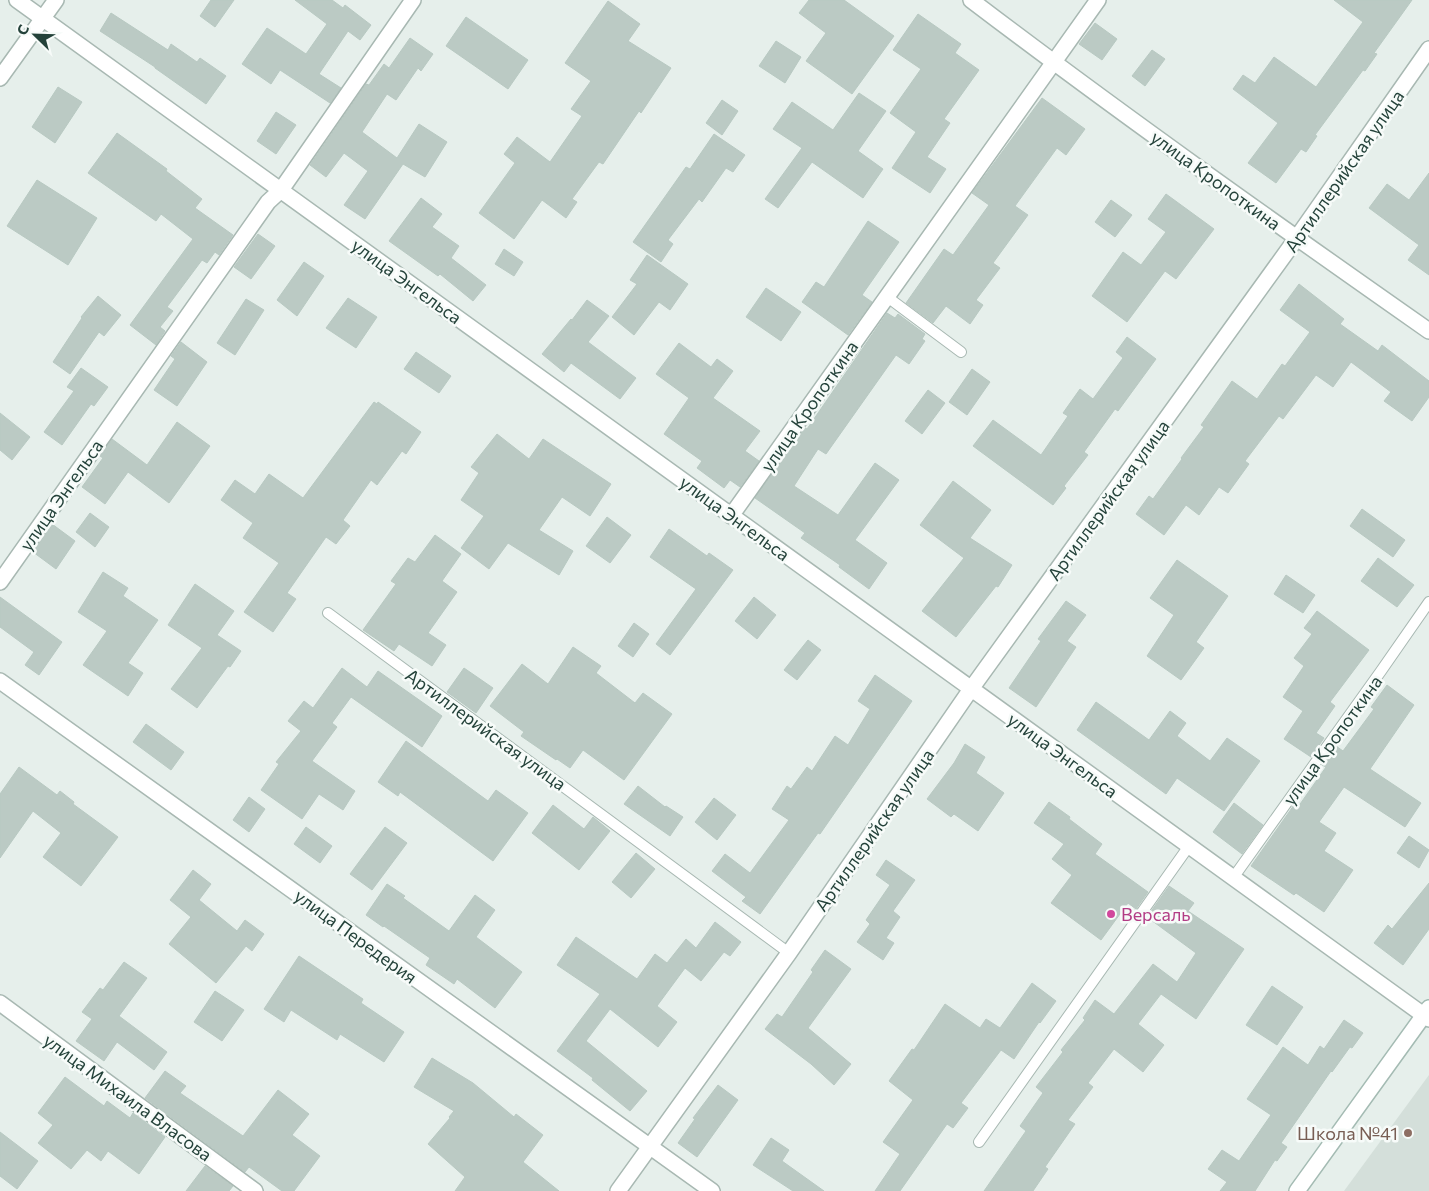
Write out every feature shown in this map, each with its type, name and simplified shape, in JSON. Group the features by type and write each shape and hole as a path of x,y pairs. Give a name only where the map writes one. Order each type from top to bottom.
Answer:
{"street":[{"name":"улица Энгельса","path":"17,0 1233,878 1427,1014"},
{"path":"0,78 56,0"},
{"name":"улица Энгельса","path":"0,582 268,202 281,190 413,0"},
{"name":"улица Кропоткина","path":"971,0 1053,63 1429,331"},
{"path":"1053,63 1098,0"},
{"name":"Артиллерийская улица","path":"618,1191 789,952 971,689 1296,238 1429,49"},
{"name":"улица Кропоткина","path":"731,516 1053,63"},
{"name":"улица Передерия","path":"0,681 712,1191"},
{"name":"улица Михаила Власова","path":"0,1003 255,1191"},
{"path":"1296,1191 1427,1014"}],"lane":[{"path":"886,296 961,352"},
{"name":"улица Кропоткина","path":"1233,878 1429,602"},
{"name":"Артиллерийская улица","path":"328,613 789,952"},
{"path":"979,1142 1189,846"}],"shaded area":[{"name":"Школа №41","path":"1429,1075 1429,1191 1344,1191"}],"building":[{"path":"211,0 234,0 215,27 200,16"},
{"path":"295,0 332,0 343,8 345,5 371,25 360,40 348,31 319,74 341,88 330,103 280,70 271,84 242,64 267,28 306,54 327,24"},
{"path":"809,0 844,0 894,36 852,94 806,61 826,33 799,13"},
{"path":"1334,0 1412,0 1374,53 1377,54 1365,71 1363,70 1315,135 1317,136 1306,152 1301,149 1276,183 1248,163 1278,123 1233,89 1243,75 1255,83 1274,57 1316,87 1363,22"},
{"path":"608,1 640,24 628,41 671,68 641,113 639,111 603,164 599,162 572,199 577,202 566,218 542,200 514,239 479,213 515,163 504,154 517,137 550,162 582,116 571,109 591,81 565,63"},
{"path":"111,13 168,50 171,44 197,62 200,58 226,76 206,104 155,67 100,31"},
{"path":"918,14 961,44 955,53 979,70 944,119 950,123 927,157 946,169 930,193 892,168 916,132 890,113 921,69 893,50"},
{"path":"466,17 528,60 508,89 446,46"},
{"path":"1095,23 1117,39 1102,60 1079,44"},
{"path":"410,38 433,54 421,71 418,68 396,100 387,94 362,132 397,158 419,124 447,142 425,177 403,164 365,219 344,205 368,171 344,153 326,177 310,165 366,84 369,85 384,64 389,68"},
{"path":"776,41 801,57 785,83 759,66"},
{"path":"1152,50 1165,59 1145,86 1132,76"},
{"path":"58,87 82,102 55,143 32,127"},
{"path":"859,93 886,111 858,151 883,169 863,198 812,162 778,208 765,199 802,148 773,129 792,102 833,130"},
{"path":"1042,98 1085,129 1066,155 1057,148 1015,206 1028,215 993,263 1000,268 976,300 983,305 970,324 946,306 933,323 906,303 944,249 953,255 989,205 972,193"},
{"path":"722,100 738,111 722,135 706,123"},
{"path":"276,112 296,125 276,154 257,141"},
{"path":"117,133 167,169 166,171 202,199 195,208 233,235 219,255 215,252 207,263 202,260 167,307 173,311 160,327 165,331 156,345 130,325 193,239 161,214 156,221 88,173"},
{"path":"714,134 745,155 733,172 726,168 702,202 699,199 668,240 673,244 661,262 633,242 686,167 690,169"},
{"path":"1429,173 1429,275 1408,260 1419,245 1369,208 1387,184 1409,200"},
{"path":"37,180 97,218 68,265 7,226"},
{"path":"1166,194 1214,229 1176,279 1165,271 1127,322 1092,296 1123,252 1141,265 1166,232 1148,219"},
{"path":"421,198 442,214 432,227 459,246 451,258 486,285 473,301 440,274 438,276 389,241"},
{"path":"1111,200 1132,215 1115,237 1095,222"},
{"path":"868,221 899,242 862,295 872,302 848,335 802,302 816,282 824,287"},
{"path":"258,234 275,246 251,279 234,267"},
{"path":"504,249 523,262 514,276 495,264"},
{"path":"647,255 688,284 670,310 659,302 634,335 612,317 637,284 630,280"},
{"path":"304,262 324,276 297,316 277,300"},
{"path":"1299,284 1344,319 1340,324 1378,351 1382,345 1429,381 1429,397 1412,421 1384,401 1391,392 1351,362 1333,387 1316,375 1283,419 1279,416 1245,461 1249,464 1228,493 1219,487 1199,515 1186,505 1164,535 1136,514 1149,496 1153,499 1182,459 1204,427 1201,425 1232,381 1257,399 1282,364 1285,366 1310,332 1280,310"},
{"path":"766,288 801,312 781,341 746,317"},
{"path":"98,296 121,315 104,336 99,332 70,374 53,362 81,317"},
{"path":"348,298 377,317 356,348 326,328"},
{"path":"246,299 264,310 235,355 217,343"},
{"path":"587,300 609,316 588,342 636,378 620,399 571,363 564,372 542,354"},
{"path":"887,313 895,318 898,314 925,334 922,339 925,341 909,364 896,355 826,454 818,449 794,486 838,515 875,463 899,480 855,540 887,563 869,589 839,567 840,565 801,538 805,533 755,498 805,428 807,429"},
{"path":"1127,337 1156,359 1118,411 1115,409 1084,452 1088,455 1064,486 1066,488 1053,505 973,446 993,420 1041,455 1068,416 1063,413 1080,389 1093,399 1123,358 1116,352"},
{"path":"181,342 207,362 177,406 154,390 175,359 171,356"},
{"path":"679,343 711,367 717,359 733,371 713,398 760,431 745,451 759,461 740,487 730,480 724,488 697,468 702,461 664,434 689,398 656,374"},
{"path":"416,352 451,376 439,393 404,369"},
{"path":"81,368 108,387 94,406 91,404 62,445 44,432 74,391 67,387"},
{"path":"972,369 990,382 967,415 949,402"},
{"path":"928,390 945,403 922,434 905,421"},
{"path":"374,402 377,404 378,402 421,432 406,454 402,451 377,485 371,480 343,520 350,526 336,544 326,537 287,593 296,599 273,632 244,612 279,563 243,538 253,523 221,500 235,480 255,494 269,474 303,498"},
{"path":"0,413 30,437 12,460 0,450"},
{"path":"177,422 210,446 169,503 128,472 105,504 82,487 103,458 100,456 112,439 147,465"},
{"path":"497,434 529,459 543,439 611,484 590,516 562,497 539,530 573,551 559,575 508,543 489,569 461,548 484,516 461,500 479,473 471,467"},
{"path":"953,481 991,510 970,538 1012,565 998,587 996,586 956,637 922,611 964,558 920,525"},
{"path":"1362,509 1405,540 1393,557 1350,526"},
{"path":"90,513 109,527 95,547 76,532"},
{"path":"607,517 631,535 610,563 586,546"},
{"path":"52,524 75,541 56,569 33,552"},
{"path":"669,529 707,556 709,553 733,570 670,655 656,644 696,589 650,557"},
{"path":"435,535 461,554 442,581 457,592 428,633 446,645 432,666 399,644 394,651 363,630 396,584 391,581 408,558 415,562"},
{"path":"1378,558 1414,585 1397,607 1361,581"},
{"path":"1177,560 1228,596 1196,642 1204,648 1181,680 1147,656 1174,615 1150,598"},
{"path":"103,572 128,588 123,596 158,620 128,663 143,673 128,696 83,665 107,631 78,612"},
{"path":"1286,575 1315,595 1303,613 1274,594"},
{"path":"195,584 234,611 217,635 241,651 197,708 171,689 202,648 168,625"},
{"path":"0,597 62,642 39,675 25,665 34,652 0,627"},
{"path":"754,597 776,615 757,639 735,621"},
{"path":"1066,601 1086,615 1067,641 1076,647 1036,707 1009,688 1041,641 1038,639"},
{"path":"1317,611 1369,650 1330,702 1335,706 1316,733 1324,738 1311,757 1284,739 1303,711 1283,697 1304,666 1294,658 1312,634 1304,628"},
{"path":"634,623 649,634 633,657 618,646"},
{"path":"808,640 821,650 797,680 784,670"},
{"path":"573,647 601,666 596,673 635,703 643,693 672,714 624,780 583,750 570,768 521,736 524,732 490,706 522,664 548,684"},
{"path":"342,668 367,687 378,671 442,716 422,747 351,697 332,723 337,727 312,761 355,791 343,810 319,794 302,819 261,790 279,764 276,762 301,731 288,721 304,701 313,708"},
{"path":"464,668 493,688 476,713 447,692"},
{"path":"875,675 912,701 820,834 818,833 760,914 742,901 746,897 712,871 725,854 750,873 789,820 772,809 787,786 791,789 807,767 812,771 835,736 848,745 870,709 858,701"},
{"path":"1387,685 1414,705 1370,769 1421,803 1405,827 1344,787 1319,822 1336,833 1324,851 1353,870 1324,912 1296,893 1294,895 1251,866 1294,805 1298,807 1326,767 1322,765 1336,746 1343,751 1374,709 1371,707"},
{"path":"1096,702 1149,740 1170,711 1186,723 1177,736 1210,761 1227,738 1260,761 1224,811 1177,778 1166,794 1077,730"},
{"path":"146,724 184,752 171,770 133,742"},
{"path":"406,741 488,801 496,790 528,813 493,861 400,792 398,796 378,782"},
{"path":"965,744 985,757 976,773 1004,793 978,831 954,814 951,817 927,799 954,763"},
{"path":"19,767 57,795 60,791 74,802 73,804 118,837 81,886 43,857 61,833 33,811 0,858 0,794"},
{"path":"638,786 665,807 683,817 670,836 624,804"},
{"path":"249,797 265,809 249,832 233,820"},
{"path":"714,798 736,815 717,840 695,822"},
{"path":"1049,802 1102,844 1095,854 1148,892 1136,909 1128,903 1101,940 1051,903 1072,875 1052,859 1064,844 1034,823"},
{"path":"1234,803 1263,825 1242,854 1213,832"},
{"path":"553,805 584,829 593,817 610,831 579,870 532,833"},
{"path":"306,827 332,846 320,863 294,844"},
{"path":"385,827 407,843 372,890 350,874"},
{"path":"1409,836 1429,850 1419,868 1397,853"},
{"path":"636,853 655,869 631,898 612,882"},
{"path":"886,860 915,880 893,911 900,917 886,938 894,943 883,960 857,942 870,924 866,920 890,885 876,875"},
{"path":"193,870 211,884 199,900 237,931 245,920 264,934 252,951 246,946 216,983 169,944 191,917 170,900"},
{"path":"1429,883 1429,929 1403,965 1374,943 1388,925 1392,929"},
{"path":"387,884 449,931 475,895 495,910 476,937 522,972 495,1008 457,979 454,984 426,965 430,958 366,915"},
{"path":"1169,886 1194,903 1188,911 1244,949 1196,1019 1161,994 1138,1024 1164,1045 1143,1072 1114,1049 1088,1083 1093,1087 1068,1120 1075,1124 1045,1167 1048,1169 1033,1191 984,1191 1026,1131 1020,1126 1043,1093 1036,1087 1063,1052 1061,1050 1085,1020 1083,1018 1095,1000 1114,1014 1153,964 1177,982 1196,953 1147,917"},
{"path":"715,922 741,942 730,956 724,952 701,981 685,968 657,1006 677,1022 658,1047 610,1009 586,1041 647,1091 630,1111 592,1080 593,1078 557,1051 600,994 557,965 576,937 637,979 655,954 667,963 686,939 696,948"},
{"path":"825,950 851,969 808,1028 851,1064 834,1085 811,1064 765,1029 777,1014 782,1017 813,972 811,970"},
{"path":"299,956 363,999 361,1003 404,1032 384,1062 340,1034 337,1040 291,1010 284,1022 264,1009"},
{"path":"124,962 147,978 119,1016 167,1052 154,1070 117,1042 104,1061 76,1041 92,1019 82,1012 100,988 103,990"},
{"path":"1032,983 1056,1001 1014,1059 1001,1050 961,1103 968,1108 953,1128 947,1124 900,1191 875,1191 900,1154 883,1142 913,1100 889,1081 912,1049 914,1050 945,1004 980,1028 986,1019 1000,1028"},
{"path":"1272,986 1303,1007 1277,1045 1246,1025"},
{"path":"215,991 244,1010 222,1041 194,1022"},
{"path":"1344,1020 1363,1033 1331,1071 1281,1143 1287,1147 1277,1161 1275,1160 1255,1191 1220,1191 1227,1182 1208,1169 1222,1150 1239,1161 1271,1115 1247,1099 1283,1047 1308,1065 1320,1046 1324,1049"},
{"path":"432,1058 473,1083 514,1117 516,1114 543,1135 523,1162 559,1191 455,1191 465,1177 428,1144 454,1111 414,1087"},
{"path":"165,1071 186,1086 180,1093 243,1136 278,1090 309,1114 292,1135 320,1156 294,1191 282,1191 249,1167 245,1172 145,1098"},
{"path":"65,1077 104,1106 107,1101 130,1118 133,1113 165,1137 139,1174 108,1151 101,1161 87,1150 71,1169 38,1143 53,1125 38,1113"},
{"path":"718,1085 738,1100 697,1157 678,1143 695,1119 693,1118"},
{"path":"0,1132 38,1161 17,1189 0,1176"},
{"path":"771,1138 789,1150 782,1161 824,1191 793,1191 753,1165"},
{"path":"205,1166 233,1186 229,1191 186,1191"}],"place":[{"name":"Версаль","path":"1111,914"},
{"name":"Школа №41","path":"1408,1133"}]}
